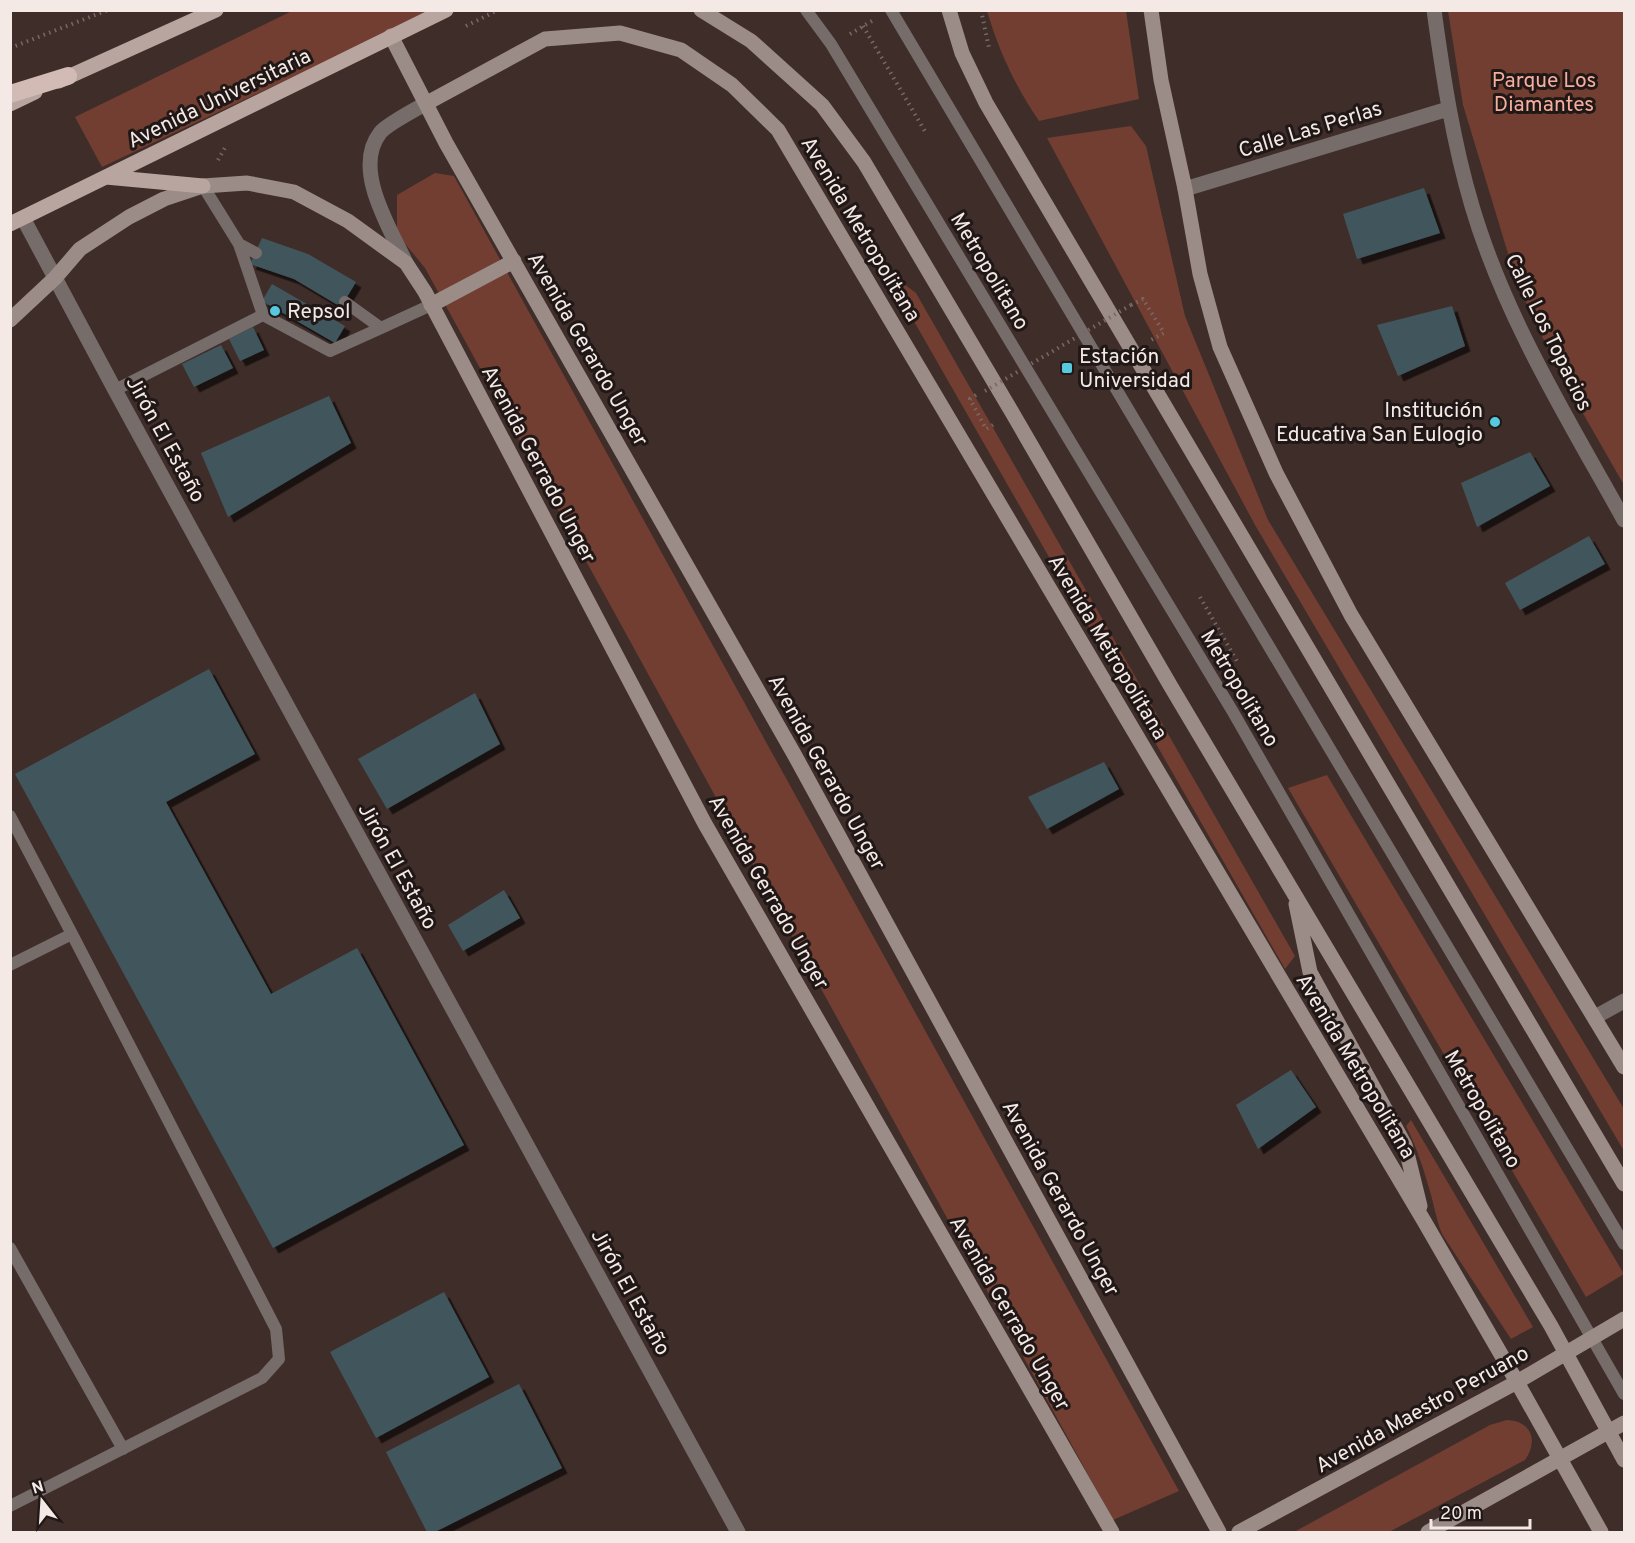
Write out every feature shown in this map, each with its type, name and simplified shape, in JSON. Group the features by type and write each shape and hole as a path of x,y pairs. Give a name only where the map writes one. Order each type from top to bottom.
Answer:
{"highway":[{"path":"10,94 68,76"}],"main road":[{"path":"10,104 216,10"},
{"name":"Avenida Universitaria","path":"17,221 446,10"},
{"name":"Avenida Metropolitana","path":"701,10 751,41 822,105 864,162 1164,675 1567,1354 1624,1460"},
{"path":"949,10 962,53 986,103 1624,1184"},
{"path":"1151,10 1161,80 1185,189 1200,274 1220,347 1276,473 1351,615 1624,1067"},
{"name":"Avenida Metropolitana","path":"427,103 546,39 620,33 681,50 732,85 778,130 1424,1221 1601,1533"},
{"name":"Avenida Gerardo Unger","path":"391,36 446,143 794,754 1219,1533"},
{"path":"106,177 203,186"},
{"name":"Avenida Gerrado Unger","path":"10,320 55,278 80,249 129,217 164,199 203,186 247,183 294,192 348,221 406,263 431,305 705,824 1112,1533"},
{"path":"431,305 514,261"},
{"path":"1294,892 1310,972 1405,1145 1424,1221"},
{"name":"Avenida Maestro Peruano","path":"1239,1533 1517,1382 1624,1319"},
{"path":"1428,1533 1624,1423"}],"street":[{"name":"Calle Los Topacios","path":"1434,10 1448,109 1472,207 1502,290 1551,391 1624,520"},
{"name":"Avenida Gerrado Unger","path":"406,263 371,186 369,156 380,132 427,103"},
{"name":"Calle Las Perlas","path":"1185,189 1448,109"},
{"name":"Jirón El Estaño","path":"17,221 55,278 738,1533"},
{"path":"1595,1017 1624,1001"}],"lane":[{"name":"Metropolitano","path":"806,10 831,44 1233,712 1624,1394"},
{"path":"891,10 1624,1244"},
{"path":"203,186 239,244 263,315 330,351 431,305"},
{"path":"239,244 256,252"},
{"path":"345,302 381,328"},
{"path":"115,390 263,315"},
{"path":"10,816 276,1329 279,1359 262,1378 10,1506"},
{"path":"10,965 72,934"},
{"path":"10,1248 123,1449"}],"path":[{"path":"10,48 108,10"},
{"path":"863,26 926,133"},
{"path":"985,391 1143,299 1164,333 1133,350"},
{"path":"1200,597 1238,663"}],"green space":[{"path":"292,11 432,11 102,167 75,117"},
{"path":"987,11 1126,11 1139,99 1039,121 1008,68"},
{"name":"Parque Los Diamantes","path":"1448,11 1624,11 1624,485 1557,368 1517,283 1463,105"},
{"path":"1131,126 1146,146 1185,316 1268,520 1624,1109 1624,1151 1255,525 1047,138"},
{"path":"435,173 454,176 1179,1491 1113,1520 425,268 397,234 397,195"},
{"path":"884,269 916,293 1295,956 1285,969"},
{"path":"1327,775 1624,1274 1586,1297 1288,788"},
{"path":"1411,1120 1533,1327 1511,1339 1442,1234 1422,1164 1406,1126"},
{"path":"1507,1420 1522,1424 1530,1433 1531,1445 1525,1460 1389,1532 1294,1532 1490,1425"}],"building":[{"path":"1424,188 1440,233 1357,259 1343,214"},
{"path":"262,238 308,254 356,282 341,307 294,279 250,264"},
{"path":"272,284 345,326 335,343 262,301"},
{"path":"1452,306 1465,346 1398,376 1377,325"},
{"path":"253,327 264,350 240,361 229,339"},
{"path":"221,345 233,368 194,387 182,364"},
{"path":"329,396 351,443 228,517 201,453"},
{"path":"1530,452 1550,486 1477,527 1461,483"},
{"path":"1589,536 1605,564 1520,610 1505,583"},
{"path":"209,669 255,754 166,802 271,994 357,948 464,1145 273,1248 15,774"},
{"path":"475,693 500,744 387,809 358,759"},
{"path":"1104,762 1119,789 1047,829 1028,797"},
{"path":"504,890 520,918 463,951 448,925"},
{"path":"1291,1070 1316,1107 1258,1149 1236,1105"},
{"path":"444,1292 489,1377 376,1438 330,1352"},
{"path":"519,1384 562,1468 435,1532 427,1532 386,1452"}],"place":[{"name":"Repsol","path":"275,311"},
{"name":"Estación Universidad","path":"1067,368"},
{"name":"Institución Educativa San Eulogio","path":"1495,422"}]}
